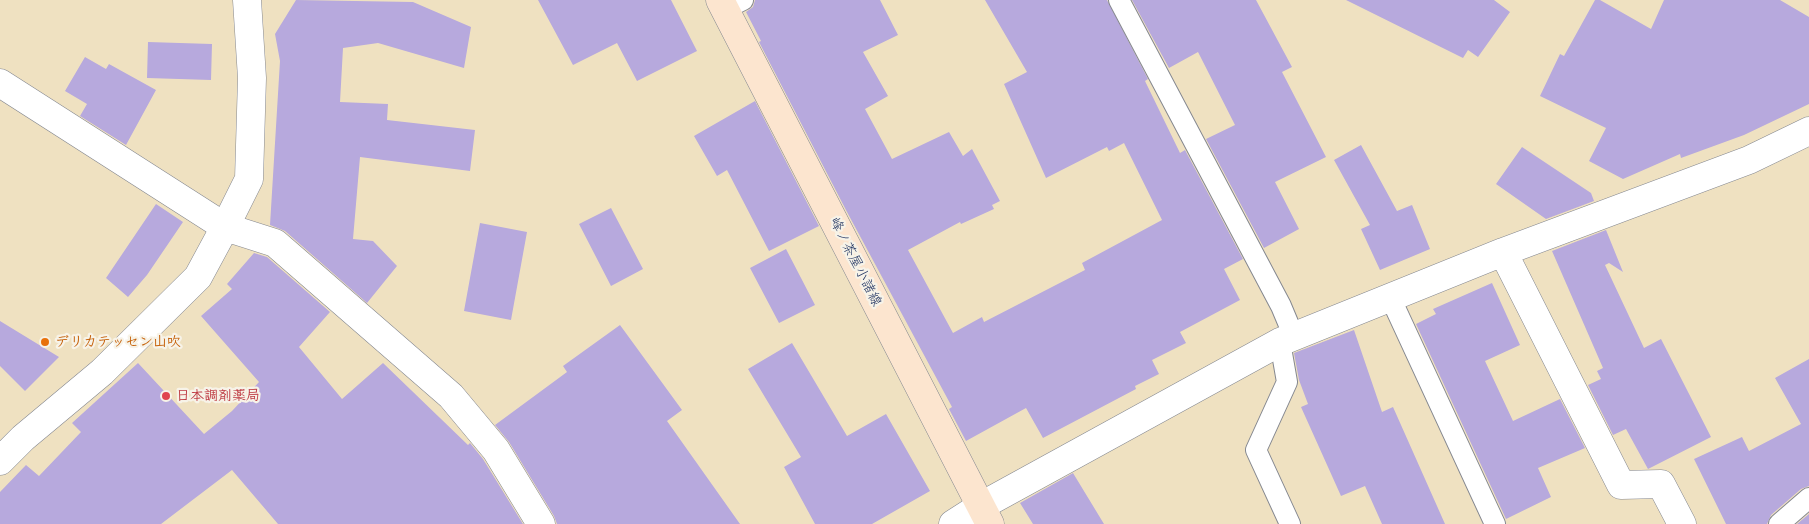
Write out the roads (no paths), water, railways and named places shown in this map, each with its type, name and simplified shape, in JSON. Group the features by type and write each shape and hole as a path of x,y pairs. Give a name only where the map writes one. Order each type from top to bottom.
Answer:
{"main road":[{"name":"峰ノ茶屋小諸線","path":"729,3 986,515"}],"street":[{"path":"0,461 23,438 102,372 198,277 225,227 249,179 252,78 247,0"},
{"path":"0,83 225,227 275,243 451,396 496,450 541,524"},
{"path":"953,524 986,515 1287,339 1391,299 1503,252 1749,160 1809,131"},
{"path":"1503,252 1621,485 1661,484 1682,524"}],"lane":[{"path":"1119,0 1281,306 1287,339 1287,382 1256,450 1290,524"},
{"path":"1391,299 1495,524"},
{"path":"1778,524 1809,498"}],"place":[{"name":"デリカテッセン山吹","path":"45,342"},
{"name":"日本調剤薬局","path":"166,396"}]}
